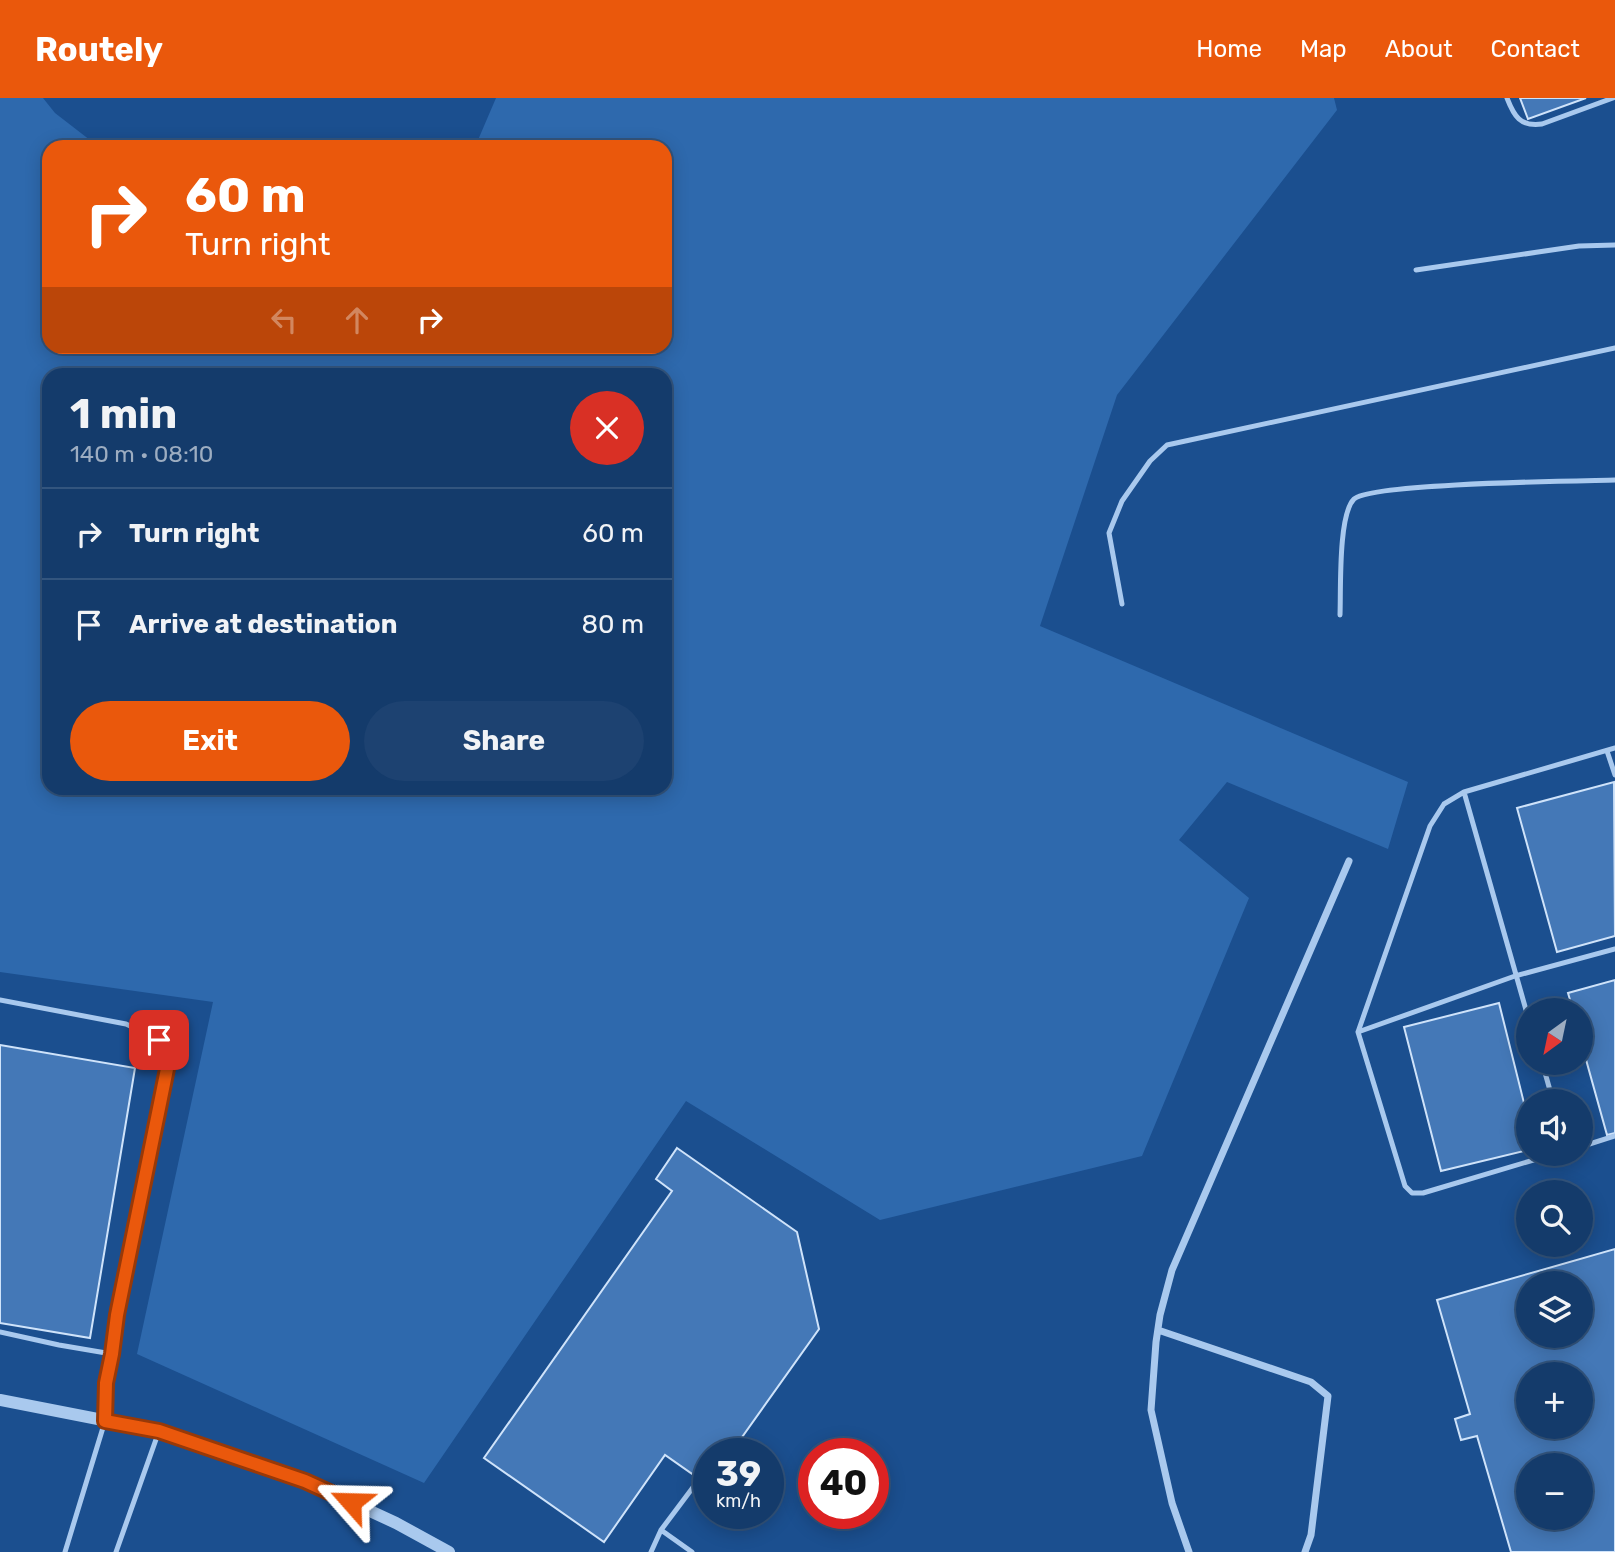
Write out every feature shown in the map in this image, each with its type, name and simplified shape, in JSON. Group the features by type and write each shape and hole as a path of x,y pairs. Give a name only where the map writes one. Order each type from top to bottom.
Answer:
{"street":[{"path":"1189,1552 1172,1503 1151,1410 1158,1330 1172,1270 1349,861"},
{"path":"1158,1330 1311,1382 1328,1396 1311,1535 1305,1552"},
{"path":"0,1400 159,1431 305,1481 396,1523 449,1552"}],"lane":[{"path":"1507,98 1517,118 1533,125 1613,98"},
{"path":"1416,270 1579,246 1615,245"},
{"path":"1122,604 1109,533 1122,501 1150,461 1167,444 1615,348"},
{"path":"1340,615 1345,517 1353,500 1359,496 1395,489 1443,486 1615,480"},
{"path":"1516,1165 1423,1193 1412,1193 1405,1186 1359,1032 1430,827 1444,804 1464,792 1615,748"},
{"path":"1607,751 1615,775"},
{"path":"1464,792 1522,998"},
{"path":"1359,1032 1516,976 1615,949"},
{"path":"0,1000 126,1024 159,1040 168,1064 117,1315 106,1383 105,1421 65,1552"},
{"path":"1593,1143 1615,1136"},
{"path":"0,1332 112,1354"},
{"path":"116,1552 159,1431"},
{"path":"651,1552 661,1530 693,1487"},
{"path":"661,1530 692,1552"}],"shaded area":[{"path":"0,98 43,98 55,113 90,140 42,140 42,354 672,354 672,140 478,140 496,98 1334,98 1337,110 1117,395 1040,626 1408,782 1388,849 1227,782 1179,840 1249,898 1142,1156 880,1220 686,1101 424,1483 137,1354 213,1002 0,972"}],"building":[{"path":"1520,98 1586,98 1528,119"},
{"path":"1614,782 1615,936 1557,952 1517,808"},
{"path":"1615,980 1615,1133 1607,1135 1590,1075 1593,1075 1593,998 1569,998 1568,993"},
{"path":"1499,1003 1520,1089 1516,1089 1516,1153 1441,1171 1404,1027"},
{"path":"0,1045 135,1068 90,1338 0,1323"},
{"path":"677,1148 797,1232 819,1329 741,1438 693,1438 693,1475 665,1455 604,1542 484,1458 672,1191 656,1179"},
{"path":"1615,1249 1615,1552 1511,1552 1477,1436 1461,1440 1455,1419 1470,1414 1437,1300 1516,1277 1516,1348 1593,1348 1593,1271 1538,1271"}],"route":[{"path":"159,1040 168,1064 117,1315 106,1383 105,1421 159,1431 305,1481 351,1502"}]}
